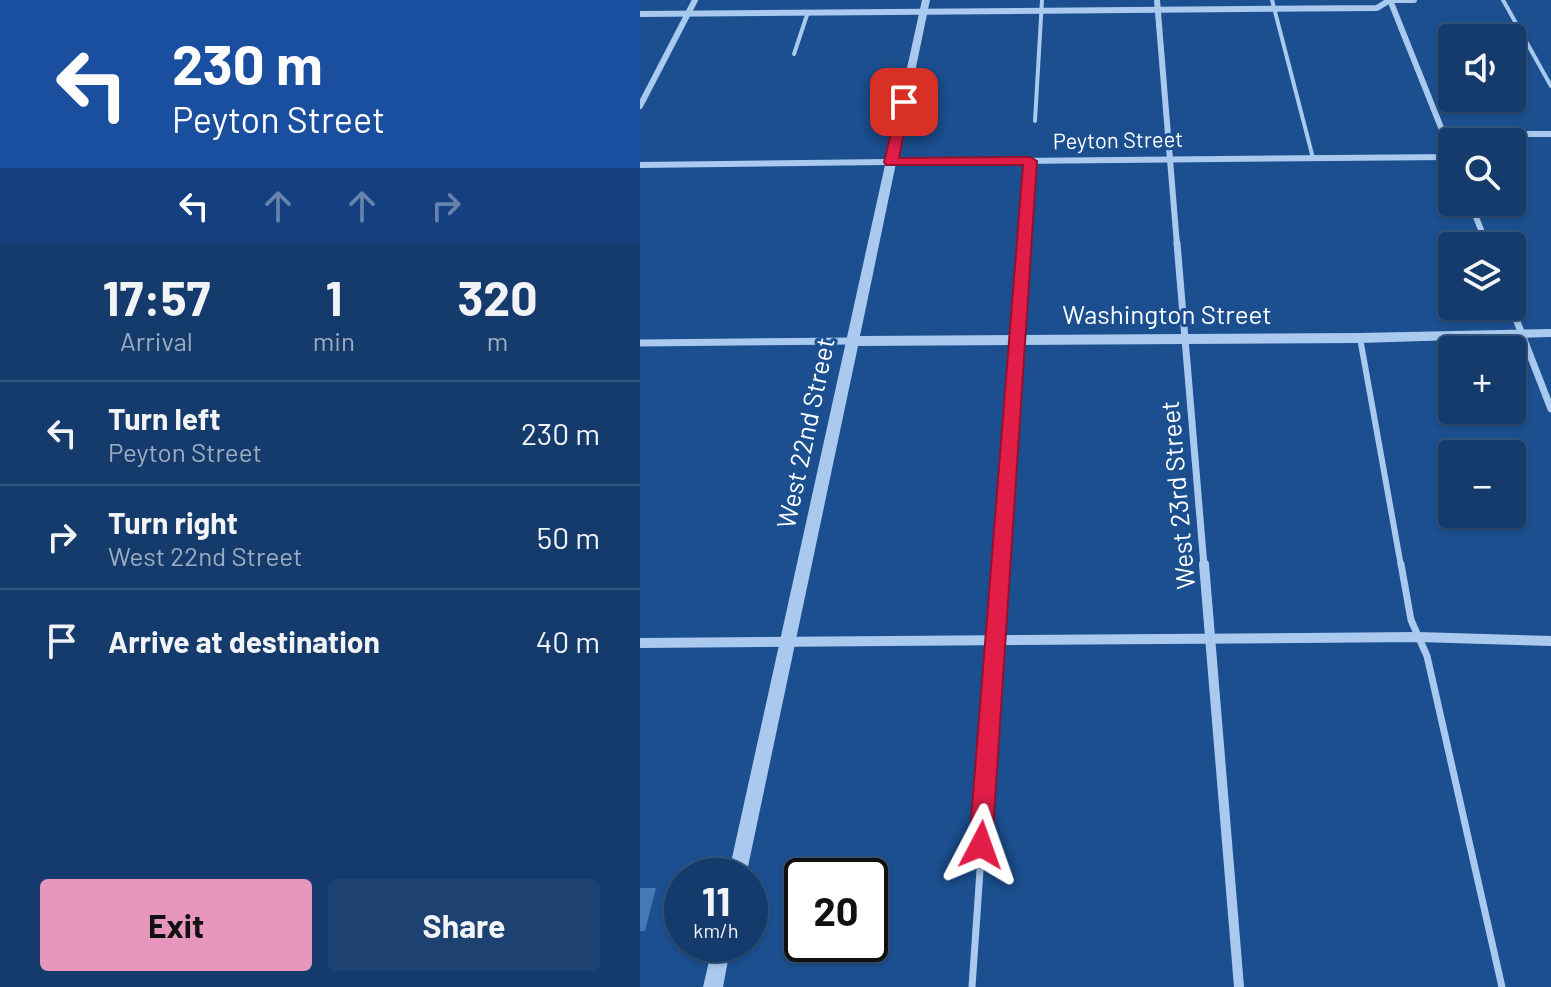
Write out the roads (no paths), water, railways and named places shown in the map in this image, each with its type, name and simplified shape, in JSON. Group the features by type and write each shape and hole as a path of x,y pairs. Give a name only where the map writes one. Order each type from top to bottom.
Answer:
{"street":[{"path":"640,106 695,0"},
{"path":"640,14 808,12 924,6 1042,10 1158,4 1377,8 1390,0 1414,0"},
{"path":"1390,0 1442,128"},
{"name":"West 23rd Street","path":"1158,4 1239,987"},
{"name":"West 22nd Street","path":"741,858 924,6"},
{"path":"1526,134 1551,134"},
{"name":"Peyton Street","path":"640,165 1438,156"},
{"path":"1516,320 1551,409"},
{"name":"Washington Street","path":"640,343 1360,338 1551,333"},
{"path":"640,643 1418,637 1551,641"},
{"path":"713,987 718,962"}],"lane":[{"path":"1035,121 1042,0"},
{"path":"1503,0 1551,86"},
{"path":"1272,4 1313,158"},
{"path":"794,54 808,12"},
{"path":"972,987 1030,161"},
{"path":"1360,338 1411,620 1427,656 1502,987"}]}
